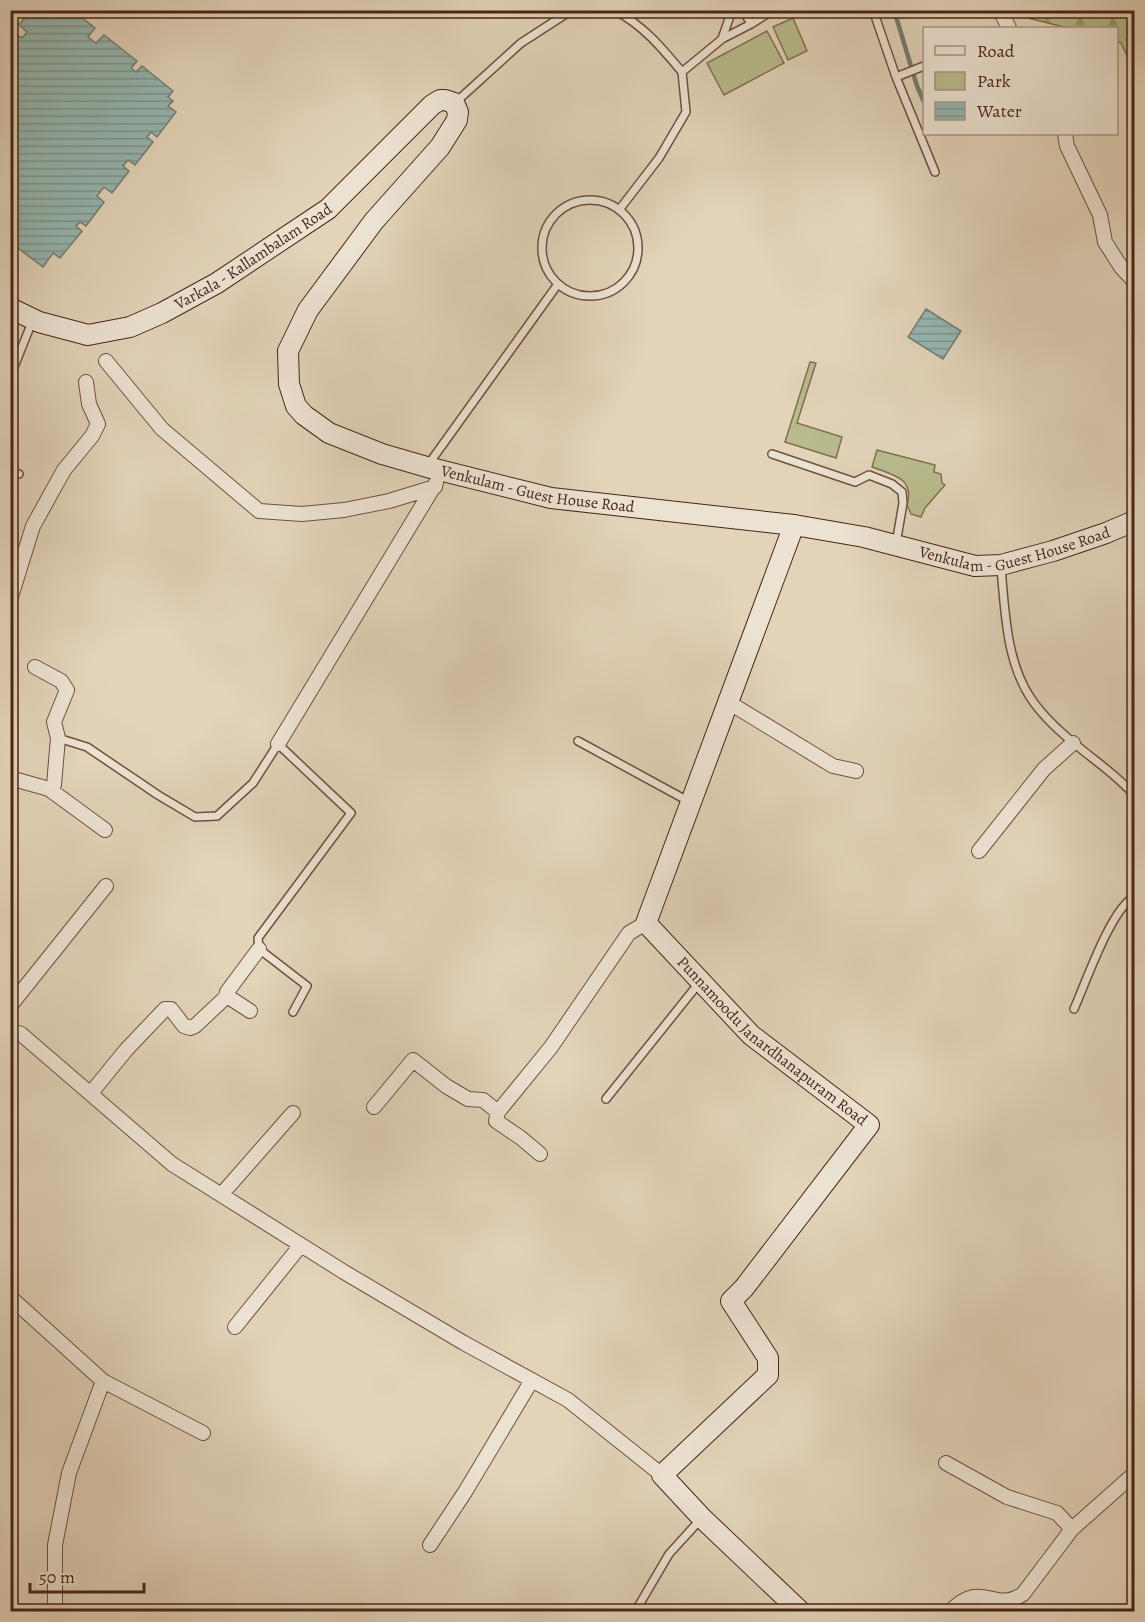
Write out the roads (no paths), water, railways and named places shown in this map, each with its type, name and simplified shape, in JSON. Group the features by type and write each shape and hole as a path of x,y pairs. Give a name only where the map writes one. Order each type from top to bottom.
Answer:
{"main road":[{"name":"Varkala - Kallambalam Road","path":"10,308 33,319 88,335 130,327 162,313 217,283 300,230 328,209 436,102 445,99 456,108"},
{"name":"Venkulam - Guest House Road","path":"456,108 457,120 440,147 374,221 308,310 288,351 289,384 296,405 304,415 329,433 434,475 550,498 794,525 864,537 975,566 1000,565 1074,544 1134,521"},
{"path":"646,923 794,525"},
{"name":"Punnamoodu Janardhanapuram Road","path":"646,923 751,1035 869,1125 744,1288 731,1301 768,1358 768,1375 662,1475"},
{"path":"662,1475 702,1518 801,1611"}],"street":[{"path":"1000,10 1008,27"},
{"path":"1065,135 1067,146 1100,215 1105,242 1121,267 1134,280"},
{"path":"106,361 162,429 259,511 302,514 344,510 389,501 434,475"},
{"path":"10,600 33,526 64,470 92,436 98,424 89,404 86,382"},
{"path":"278,744 434,475"},
{"path":"36,667 61,681 67,690 55,718 54,726 58,738 54,785 49,789"},
{"path":"728,702 833,766 856,771"},
{"path":"979,851 1044,769 1073,743"},
{"path":"10,778 49,789 105,830"},
{"path":"10,1006 106,886"},
{"path":"540,1154 496,1121 498,1112 551,1047 629,933 646,923"},
{"path":"91,1094 126,1050 165,1009 171,1009 184,1026 193,1028 226,996 259,949"},
{"path":"226,996 231,997 250,1011"},
{"path":"11,1031 21,1034 172,1164 464,1343 568,1400 662,1475"},
{"path":"374,1107 412,1060 468,1100 483,1100 498,1112"},
{"path":"221,1195 293,1113"},
{"path":"235,1327 301,1245"},
{"path":"10,1297 103,1381 203,1433"},
{"path":"430,1545 465,1492 532,1380"},
{"path":"55,1611 55,1545 69,1473 103,1381"},
{"path":"946,1463 1007,1497 1057,1514 1072,1529"},
{"path":"950,1611 961,1600 975,1595 1004,1601 1015,1600 1023,1594 1072,1529 1134,1474"}],"lane":[{"path":"456,108 521,43 572,10"},
{"path":"614,10 652,37 682,72 686,112 659,158 619,210"},
{"path":"722,39 732,10"},
{"path":"742,10 751,24"},
{"path":"682,72 722,39 773,10"},
{"path":"873,10 896,77 935,172"},
{"path":"896,77 921,67"},
{"path":"595,200 611,204 624,213 634,227 638,242 637,259 631,274 619,286 605,294 588,296 572,293 558,284 549,273 543,259 546,229 554,216 580,201 595,200"},
{"path":"434,475 558,284"},
{"path":"10,377 33,319"},
{"path":"772,454 855,482 869,475 892,484 902,492 903,503 896,546"},
{"path":"10,471 19,474"},
{"path":"1000,565 1006,620 1019,677 1030,698 1073,743 1124,783 1134,795"},
{"path":"58,738 87,747 195,817 217,816 254,783 278,744 351,813 258,938 259,949 308,986 293,1012"},
{"path":"578,741 690,803"},
{"path":"1074,1009 1111,924 1127,900 1134,897"},
{"path":"606,1099 701,981"},
{"path":"634,1611 669,1554 702,1518"}],"water":[{"path":"30,11 73,11 95,28 88,37 96,43 104,35 137,61 131,68 136,72 142,66 173,91 168,97 173,101 168,106 176,112 157,137 151,132 147,137 153,142 135,165 128,160 123,166 129,171 112,193 104,187 97,196 104,202 86,226 80,222 76,226 82,231 60,258 53,253 43,267 10,242 11,38 14,33 22,38 27,32 19,25"},
{"path":"926,309 961,331 943,359 908,337"}],"waterway":[{"path":"894,10 923,100"}]}
